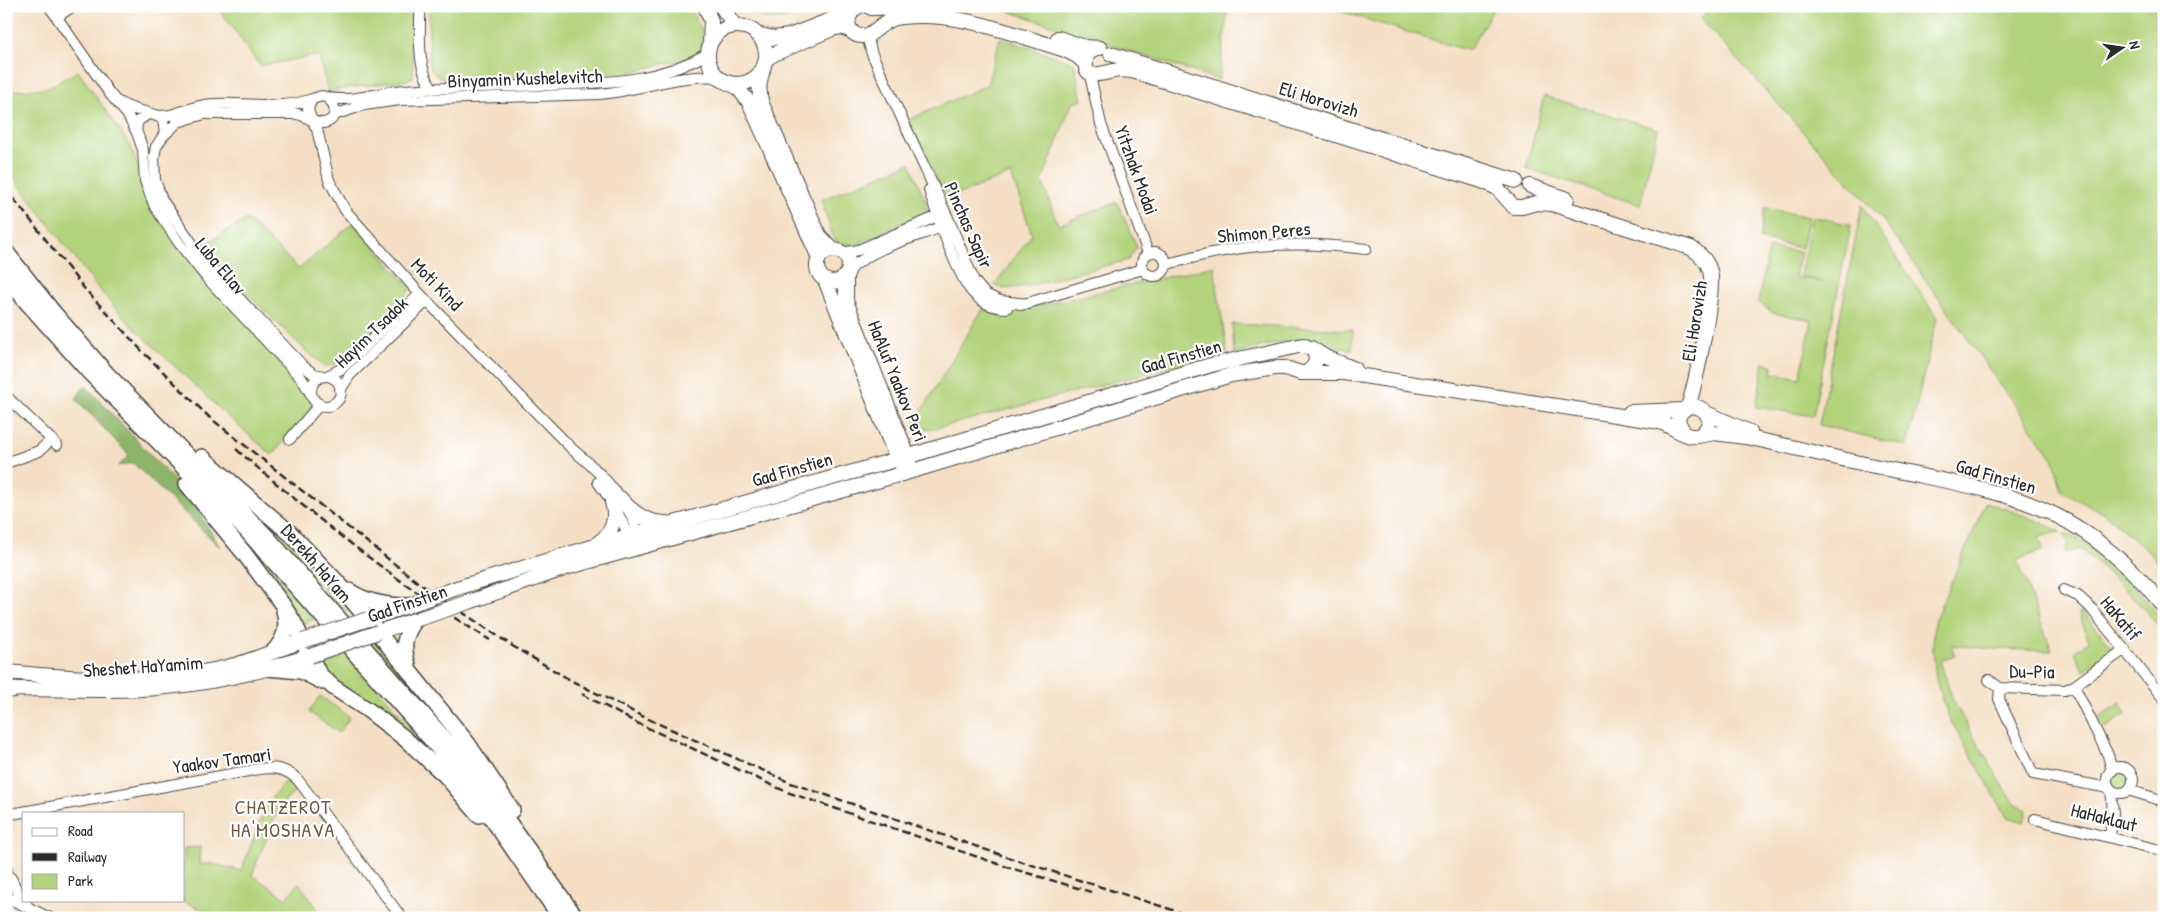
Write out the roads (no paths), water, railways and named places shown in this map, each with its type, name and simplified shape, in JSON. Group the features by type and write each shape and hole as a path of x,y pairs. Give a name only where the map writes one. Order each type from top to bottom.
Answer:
{"main road":[{"name":"Derekh HaYam","path":"6,252 58,318 124,392 268,538 446,740 486,790 570,916"},
{"name":"Derekh HaYam","path":"6,275 54,334 127,412 247,531 429,737 468,784 570,916"},
{"path":"124,392 291,534 339,584 480,760 523,827 570,916"},
{"path":"127,412 236,542 282,604 319,674 333,687"},
{"path":"339,584 373,603 407,606"},
{"path":"274,651 286,633 286,620 282,604"},
{"path":"410,671 403,644 407,632 416,620"},
{"path":"267,668 301,671 333,687 368,710 424,756 461,792 480,816 550,918"}],"street":[{"path":"49,6 110,94 129,117 138,135 150,144 162,138 178,122 208,114 296,114 323,123 330,120 334,115 334,106 326,97 319,96 294,104 206,105 165,116 132,110 117,101"},
{"path":"57,17 73,6"},
{"path":"405,90 414,83 419,73 421,62 420,6"},
{"path":"706,6 711,21 709,49 711,66 723,80 737,87 749,102 820,258"},
{"path":"721,6 735,26"},
{"path":"756,34 774,38 789,36 862,8 928,7 962,11 1085,48 1104,49 1111,54 1113,62 1097,84 1095,98"},
{"path":"852,31 848,22 862,8"},
{"path":"862,8 877,15 872,32"},
{"path":"723,80 741,84 748,83 774,54 832,29 841,28 858,35 872,32 885,21 900,17 927,16 960,20 1065,50 1077,56 1098,76 1106,74"},
{"path":"709,49 718,34 735,26 747,28 756,34 764,45 764,64 758,92 762,104 819,234 848,260 848,273"},
{"name":"Pinchas Sapir","path":"872,32 872,54 920,160 962,275 974,294 986,303 999,308 1012,307 1028,304 1143,269"},
{"path":"1088,68 1089,52 1096,48"},
{"name":"Binyamin Kushelevitch","path":"326,97 335,100 405,90 616,82 673,71 709,49"},
{"name":"Eli Horovizh","path":"1111,54 1516,181"},
{"path":"421,62 425,78 433,89"},
{"name":"Yitzhak Modai","path":"1088,68 1101,124 1148,253"},
{"name":"Eli Horovizh","path":"1106,74 1121,70 1136,72 1482,181 1497,188 1506,198"},
{"name":"Binyamin Kushelevitch","path":"334,115 351,108 376,102 599,94 632,90 701,76 723,80"},
{"path":"312,99 308,109 312,120"},
{"path":"138,135 138,120 151,114"},
{"path":"151,114 164,122 162,138"},
{"name":"Moti Kind","path":"312,120 317,129 328,180 336,196 355,222 424,298 573,450 596,470 616,500 634,522 635,539"},
{"name":"Luba Eliav","path":"138,135 143,150 144,176 149,195 173,235 213,286 302,379 312,396"},
{"name":"Luba Eliav","path":"162,138 156,145 154,154 155,180 160,196 177,223 220,278 303,366 314,374 325,376"},
{"path":"1516,181 1524,181 1530,186 1532,195 1527,204 1522,207 1514,207 1506,198 1507,188 1516,181"},
{"name":"Eli Horovizh","path":"1530,186 1541,192 1686,236 1710,252 1719,269 1721,287 1701,393 1705,412"},
{"name":"Eli Horovizh","path":"1527,204 1552,204 1675,242 1690,248 1703,258 1711,272 1712,287 1686,408"},
{"path":"943,221 874,253 855,264 839,282 825,280 819,273 818,263 826,252 858,250 943,221"},
{"name":"Shimon Peres","path":"1166,264 1223,251 1253,247 1312,244 1366,249"},
{"path":"1148,253 1161,254 1166,264 1164,272 1155,277 1148,276 1143,269 1142,261 1148,253"},
{"name":"HaAluf Yaakov Peri","path":"848,273 846,301 892,431"},
{"name":"HaAluf Yaakov Peri","path":"825,280 909,472"},
{"name":"Hayim Tsadok","path":"325,376 341,369 424,298"},
{"name":"Hayim Tsadok","path":"340,390 348,376 424,298"},
{"path":"1303,345 1310,347 1315,354 1316,363 1301,372 1289,364 1289,354 1295,347 1303,345"},
{"name":"Gad Finstien","path":"310,656 561,570 671,523 903,458 1211,365 1295,347"},
{"name":"Gad Finstien","path":"1310,347 1331,360 1388,380"},
{"name":"Gad Finstien","path":"302,640 457,588 593,546 635,539 909,472 1231,375 1266,368 1285,368 1301,372 1335,372 1666,424 1691,434 1729,434 1986,490 2049,512 2076,527 2108,551 2140,579 2164,607"},
{"path":"325,376 336,380 340,390 339,397 333,404 326,406 320,404 312,396 313,383 325,376"},
{"path":"6,396 54,442 39,451 6,463"},
{"path":"290,439 320,404"},
{"path":"1696,407 1705,412 1708,427 1691,434 1678,422 1686,408 1696,407"},
{"name":"Gad Finstien","path":"1608,414 1686,408"},
{"name":"Gad Finstien","path":"1705,412 1786,445"},
{"path":"881,464 888,452 892,431 913,446 926,448 942,446"},
{"path":"593,546 604,538 612,526 616,500 649,520 660,524 671,523"},
{"name":"HaKatif","path":"2064,590 2078,596 2090,607 2164,699"},
{"name":"Sheshet HaYamim","path":"6,691 20,688 138,689 173,687 218,674 302,640"},
{"name":"Du-Pia","path":"1989,680 2000,688 2052,691 2074,686 2124,649"},
{"name":"Sheshet HaYamim","path":"6,672 134,679 218,674 267,668 310,656"},
{"path":"2074,686 2114,771 2110,788 2114,813"},
{"path":"2000,688 1999,699 2034,774 2089,783 2110,788 2117,792 2126,791 2164,801"},
{"name":"Yaakov Tamari","path":"22,812 253,770 280,769 298,780 402,918"},
{"path":"2089,783 2114,771 2131,774 2132,780 2114,813 2110,836"},
{"path":"2132,780 2153,797"},
{"name":"Yaakov Tamari","path":"6,815 22,812"},
{"name":"HaHaklaut","path":"2035,819 2110,836 2164,851"},
{"path":"6,890 8,871"},
{"path":"8,871 18,894 22,898"},
{"path":"6,897 50,918"},
{"path":"26,902 34,911"}],"railway":[{"path":"6,189 83,287 142,351 209,417 420,584 514,647 572,681 648,719 791,783 1010,858 1198,918"},
{"path":"236,449 359,550 424,597 490,640"},
{"path":"582,694 637,723 787,792 1007,867 1091,892"}],"district":[{"name":"CHATZEROT HA'MOSHAVA","path":"283,818"}]}
